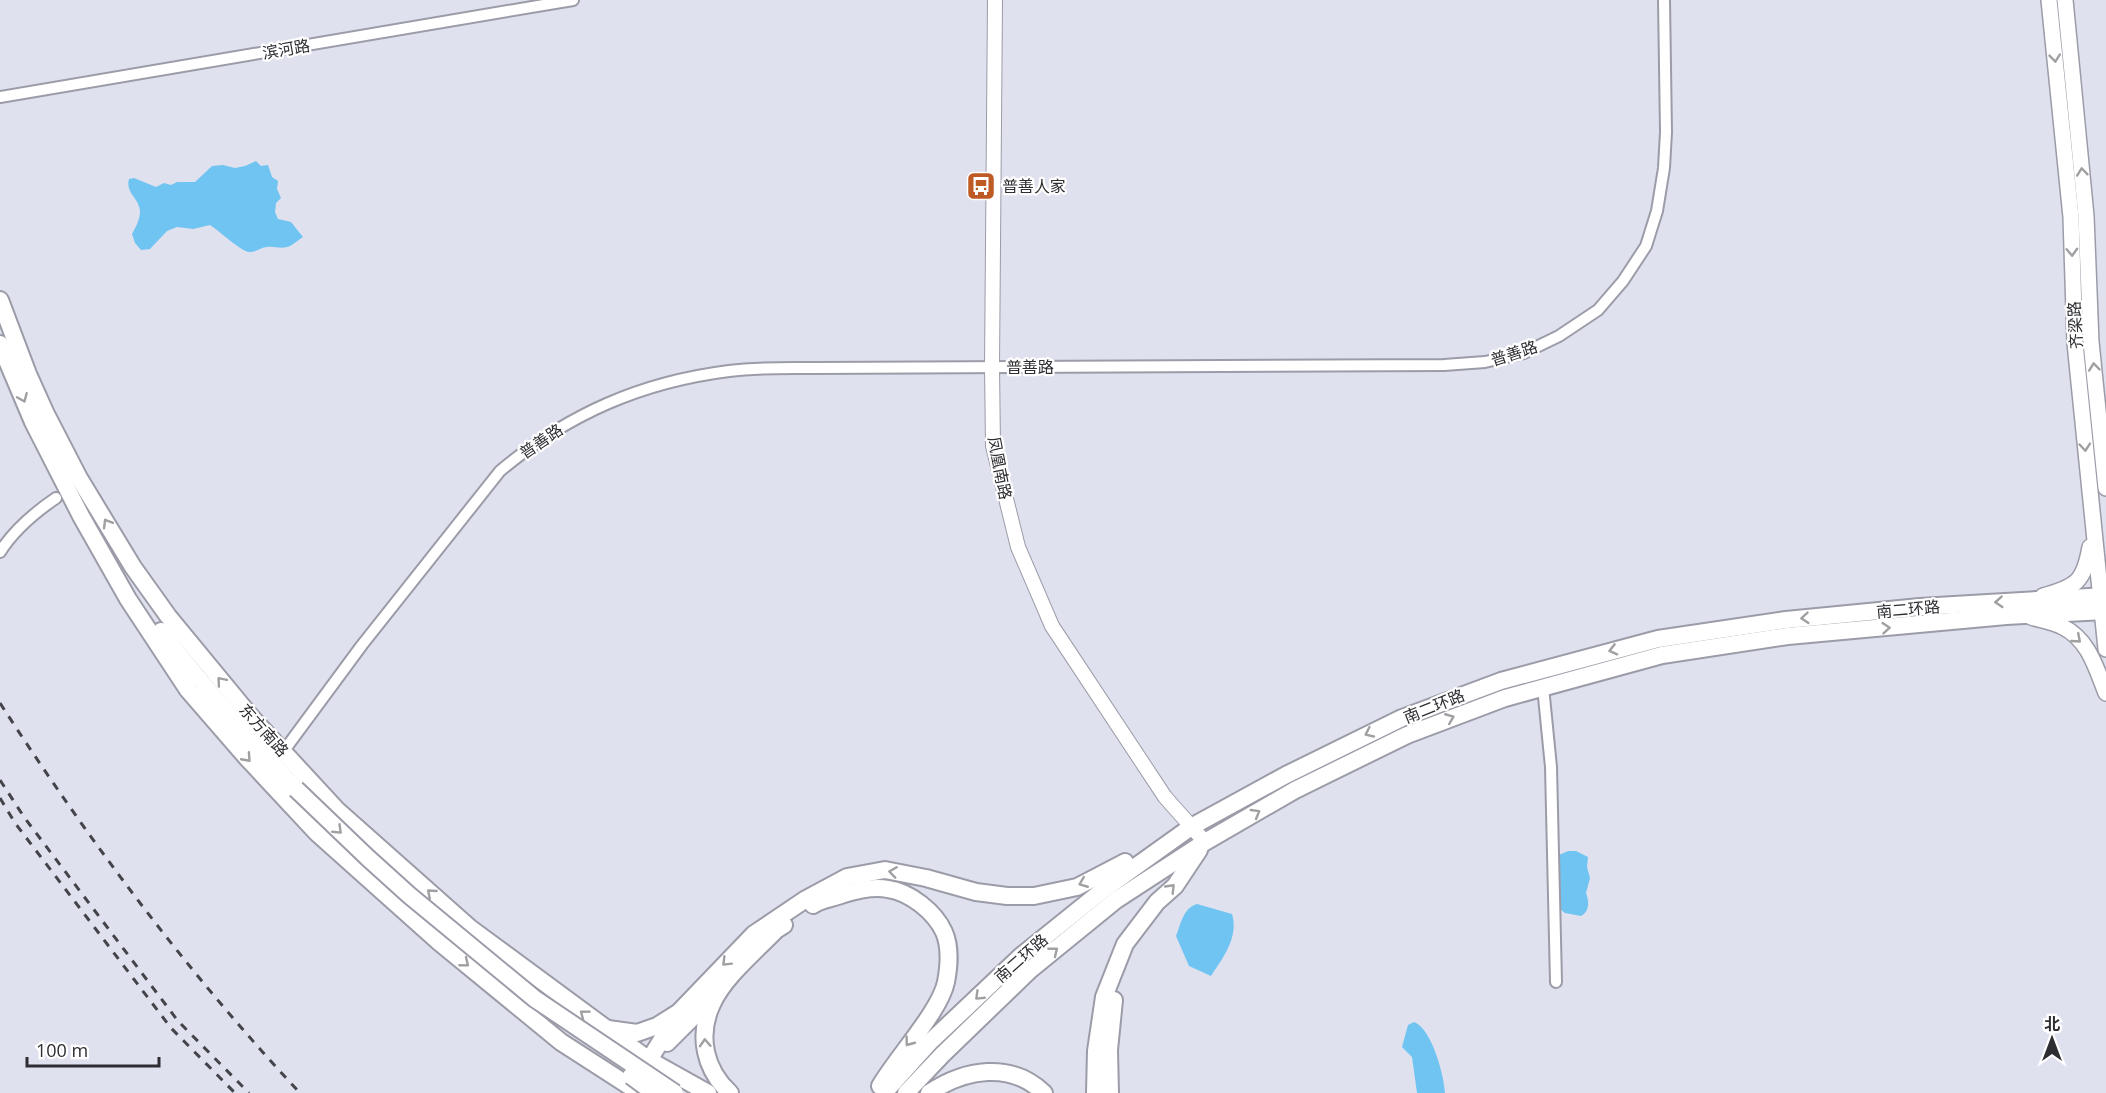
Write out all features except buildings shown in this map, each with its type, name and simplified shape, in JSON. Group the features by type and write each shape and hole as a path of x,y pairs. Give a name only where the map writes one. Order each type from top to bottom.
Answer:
{"main road":[{"name":"齐梁路","path":"2049,0 2070,217 2075,343 2106,650"},
{"name":"齐梁路","path":"2065,0 2086,216 2091,342 2106,488"},
{"name":"东方南路","path":"0,300 46,414 79,478 133,567 211,669 283,752 337,810 470,928 604,1029 649,1060 708,1093"},
{"name":"东方南路","path":"0,344 33,422 81,516 128,599 188,690 317,833 439,942 552,1035 631,1091"},
{"path":"2025,608 2077,583 2086,567 2093,526"},
{"path":"109,564 184,661 296,789 409,895 654,1093"},
{"name":"南二环路","path":"884,1093 930,1042 1021,956 1103,890 1191,827 1341,746 1402,718 1501,681 1658,639 1788,636 2025,608 2103,603"},
{"path":"2025,608 2063,627 2083,643 2090,653 2106,693"},
{"name":"南二环路","path":"906,1093 1030,970 1116,900 1205,842 1295,790 1407,735 1505,698 1715,638"},
{"path":"649,1060 680,1012 754,934 806,899 847,877 885,870 926,878 976,892 1007,896 1034,896 1077,886 1114,870 1148,848 1191,827"},
{"path":"1095,1093 1103,1051 1104,997 1125,944 1151,910 1175,886 1205,842"},
{"path":"649,1060 776,930 817,903 858,890 888,889 912,898 931,914 944,932 950,958 946,984 933,1011 893,1065 876,1093"},
{"path":"725,984 712,1005 704,1034 705,1055 718,1082 730,1093"},
{"path":"535,999 675,1093"},
{"path":"604,1029 637,1033 657,1026 680,1012"},
{"path":"1103,1051 1110,1093"},
{"path":"929,1093 967,1073 1000,1071 1034,1083 1044,1093"}],"street":[{"name":"滨河路","path":"0,97 573,0"},
{"name":"凤凰南路","path":"995,0 993,446 1018,547 1052,626 1165,797 1205,842"},
{"name":"普善路","path":"283,752 362,645 500,471 529,447 566,423 613,400 654,385 732,370 1444,365 1485,362 1524,352 1559,336 1598,310 1623,281 1646,246 1657,211 1664,168 1666,132 1664,0"},
{"path":"0,552 18,529 37,511 56,498"},
{"path":"1543,687 1551,767 1556,982"},
{"path":"631,1091 649,1060"}],"water":[{"path":"256,161 261,166 268,165 272,177 278,181 277,189 281,198 276,203 275,212 278,219 291,222 303,237 293,244 285,248 265,247 249,252 210,225 193,229 177,227 167,231 150,249 141,250 135,243 132,234 139,220 140,211 130,192 129,179 134,178 156,187 164,183 171,185 177,182 195,182 212,166 223,165 235,168"},
{"path":"1568,851 1576,851 1588,857 1587,867 1590,878 1586,893 1588,906 1581,916 1565,913 1560,909 1559,855"},
{"path":"1197,904 1232,914 1234,923 1229,947 1211,976 1189,966 1176,936 1186,913"},
{"path":"1414,1022 1426,1034 1436,1053 1445,1093 1417,1093 1412,1057 1402,1047 1408,1025"}],"railway":[{"path":"0,703 69,805 141,905 218,1001 300,1093"},
{"path":"0,780 24,817 178,1021 249,1093"},
{"path":"0,798 15,823 171,1028 235,1093"}],"place":[{"name":"普善人家","path":"981,186"}]}
